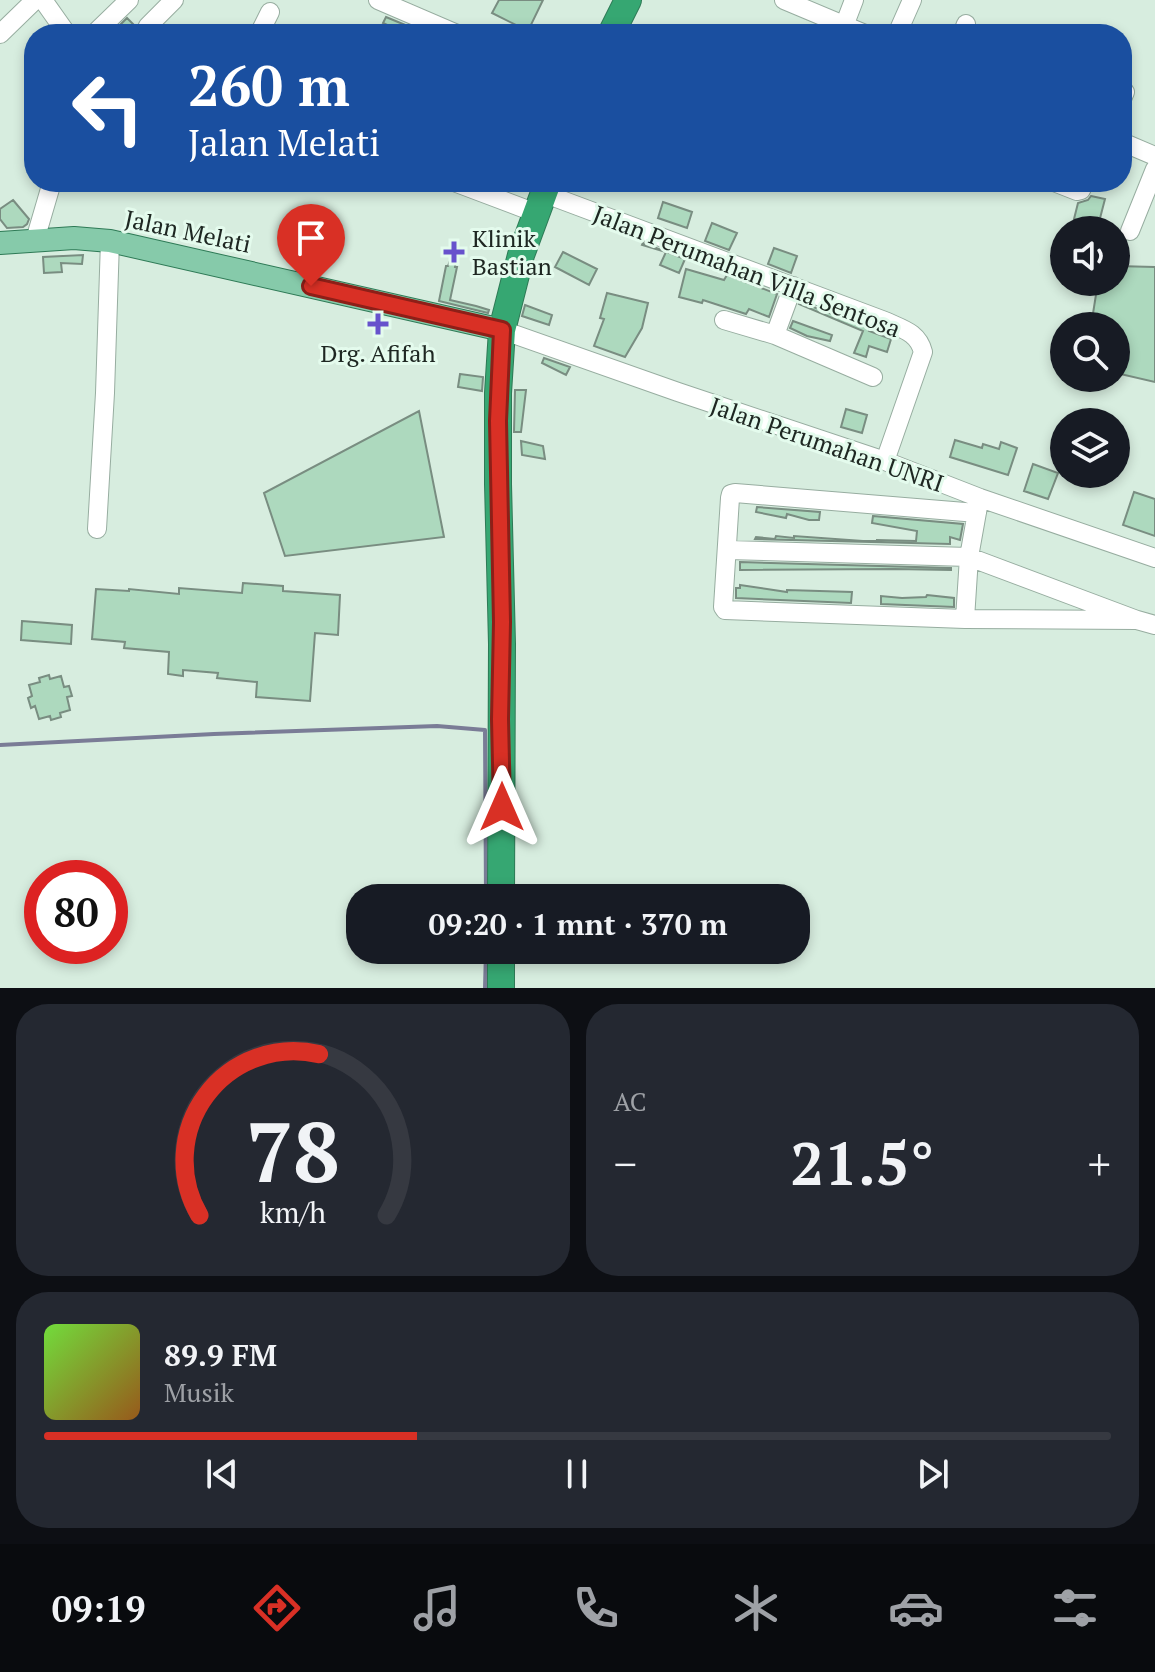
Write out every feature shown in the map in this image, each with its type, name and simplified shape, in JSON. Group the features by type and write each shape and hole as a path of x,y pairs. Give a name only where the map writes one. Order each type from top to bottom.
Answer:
{"highway":[{"path":"616,24 628,0"},
{"path":"501,884 502,644 498,421 502,330 521,255 542,196"},
{"path":"501,964 501,988"}],"main road":[{"name":"Jalan Melati","path":"0,243 74,238 110,241 502,330"}],"street":[{"path":"104,24 129,0"},
{"path":"150,24 174,0"},
{"path":"378,0 434,24"},
{"path":"784,0 831,24"},
{"path":"845,24 854,0"},
{"path":"901,24 912,0"},
{"path":"0,34 47,2 61,24"},
{"path":"264,24 270,12"},
{"path":"1132,146 1155,156"},
{"path":"1130,231 1155,169"},
{"path":"35,240 49,192"},
{"name":"Jalan Perumahan Villa Sentosa","path":"517,192 542,196 793,286 916,336 923,352 885,461"},
{"path":"97,529 110,241"},
{"path":"775,335 793,286"},
{"path":"724,320 775,335 873,377"},
{"name":"Jalan Perumahan UNRI","path":"502,330 885,461 978,505 1154,553"},
{"path":"965,619 969,557 978,505 731,494 725,610 965,619 1146,622"},
{"path":"728,550 969,557 1146,622"}],"building":[{"path":"499,0 543,0 531,24 514,24 492,13"},
{"path":"386,17 403,24 385,24"},
{"path":"1091,196 1105,199 1101,216 1075,216 1078,203"},
{"path":"13,200 29,219 23,227 7,228 0,219 0,209"},
{"path":"663,202 692,212 687,228 658,218"},
{"path":"712,223 737,233 729,250 705,241"},
{"path":"643,243 685,259 679,273 660,265 666,252"},
{"path":"774,248 797,256 791,273 768,264"},
{"path":"563,252 597,269 589,285 555,267"},
{"path":"83,255 82,264 61,263 62,272 44,273 43,257"},
{"path":"451,258 456,259 457,267 450,300 489,310 488,313 439,301 446,266"},
{"path":"1130,266 1155,267 1155,382 1130,376 1130,312 1093,312 1096,296 1130,296"},
{"path":"686,269 724,280 727,275 777,294 769,317 749,309 746,314 703,300 702,303 679,297"},
{"path":"607,293 648,303 642,328 625,357 594,346 604,319 600,318"},
{"path":"800,302 891,339 887,352 869,346 866,357 854,353 863,331"},
{"path":"525,305 552,315 549,325 522,316"},
{"path":"793,321 832,335 830,341 790,328"},
{"path":"544,358 570,367 566,375 542,363"},
{"path":"460,374 483,377 482,391 458,387"},
{"path":"515,390 526,390 521,432 514,432"},
{"path":"846,409 867,415 862,433 841,427"},
{"path":"419,411 444,537 285,556 264,493"},
{"path":"955,440 982,448 983,444 999,449 1001,442 1017,448 1008,475 950,457"},
{"path":"521,441 543,446 545,459 522,455"},
{"path":"1033,464 1050,470 1052,488 1048,499 1024,491"},
{"path":"1134,492 1155,499 1155,536 1123,525"},
{"path":"757,507 820,512 819,520 756,512"},
{"path":"873,516 963,524 960,540 950,537 950,544 755,539 794,536 916,541 917,531 872,523"},
{"path":"740,562 951,568 951,570 740,570"},
{"path":"243,583 283,586 283,591 340,595 338,635 315,633 310,701 256,697 257,682 217,678 218,673 183,670 183,676 168,674 169,652 124,648 125,642 92,639 96,589 179,594 179,588 242,593"},
{"path":"740,585 787,592 852,592 851,603 736,598 736,588"},
{"path":"927,595 954,598 954,607 881,604 881,596 902,598"},
{"path":"22,621 72,625 71,644 21,640"},
{"path":"49,675 50,679 61,676 64,687 69,686 72,696 67,697 70,710 51,720 50,716 39,719 35,706 31,708 28,698 32,696 29,685"}],"waterway":[{"path":"0,745 437,726 485,730 486,884"},
{"path":"485,988 486,964"}],"place":[{"name":"Klinik Bastian","path":"454,252"},
{"name":"Drg. Afifah","path":"378,324"}],"route":[{"path":"311,286 502,330 498,484 502,807"}]}
